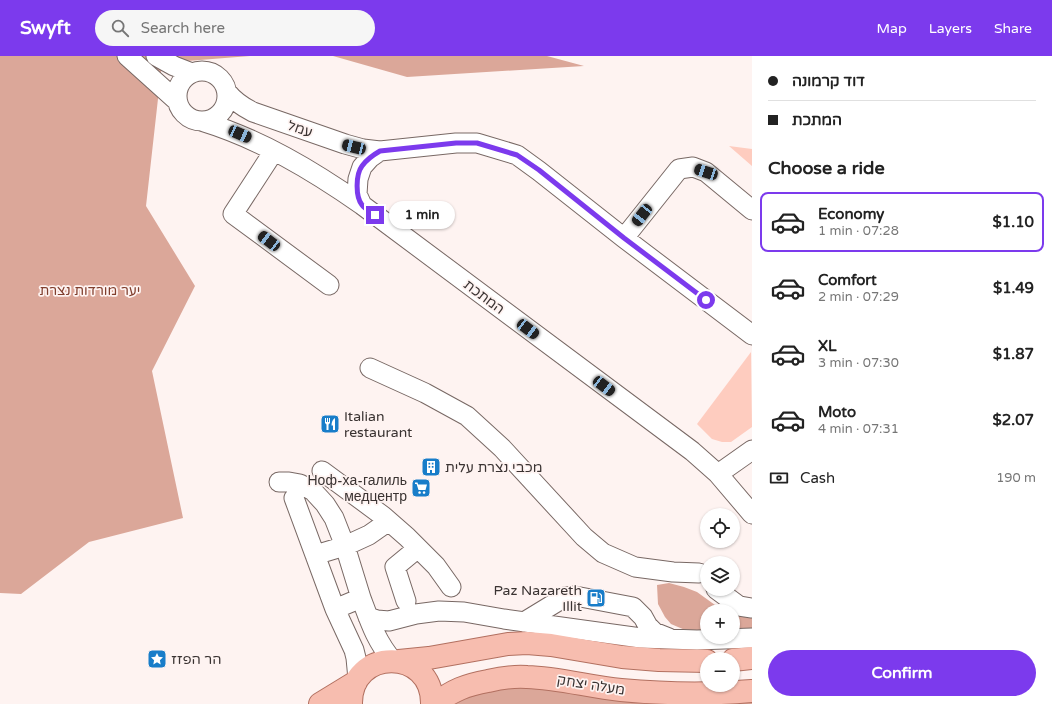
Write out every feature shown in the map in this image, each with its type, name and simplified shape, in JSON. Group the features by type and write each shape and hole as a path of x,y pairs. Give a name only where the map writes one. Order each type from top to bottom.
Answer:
{"main road":[{"path":"351,704 352,692 357,680 362,673 373,665 381,662 429,658 508,644 551,645 622,657 700,661"},
{"path":"740,659 752,658"},
{"path":"396,661 413,667 423,676 430,688 434,704"},
{"name":"מעלה יצחק","path":"434,704 456,690 474,684 511,677 527,676 618,690 657,693 726,694 752,691"},
{"path":"320,704 357,680"}],"street":[{"path":"127,56 177,101"},
{"path":"156,56 174,66 192,73"},
{"path":"200,70 208,71 222,80 228,96 223,111 217,117 201,121 193,120 186,116 180,109 177,101 179,84 184,77 192,73 200,70"},
{"name":"עמל","path":"227,92 232,99 253,112 363,149 380,151 456,143 477,143 517,155 539,170 624,238 752,335"},
{"name":"המתכת","path":"201,121 240,134 274,151 330,183 362,205 692,451 718,474 752,514"},
{"path":"274,151 233,214 329,285"},
{"path":"362,205 357,194 358,179 362,166 380,151"},
{"path":"624,238 679,169 693,168 706,172 752,210"},
{"path":"370,368 425,392 467,416 502,448 584,537 603,553 635,567 700,576"},
{"path":"718,474 752,450"},
{"path":"322,471 389,521 436,566 451,587"},
{"path":"279,482 300,484 313,491 325,504 334,518 345,546 373,631 379,642 396,661"},
{"path":"294,498 335,609 354,650 357,680"},
{"path":"315,555 345,546 369,535 389,521"},
{"path":"406,601 395,567 418,548"},
{"path":"683,557 700,574"},
{"path":"524,622 565,597 575,596 633,607 643,617 648,626 654,632 670,639"},
{"path":"725,596 739,606 752,608"},
{"path":"335,609 361,598"},
{"path":"368,617 377,620 389,621 416,614 439,611 464,612 641,638 696,640 752,638"}],"shaded area":[{"path":"729,146 752,149 752,166"},
{"path":"751,352 752,427 731,442 722,442 712,439 697,424"}],"green space":[{"name":"יער מורדות נצרת","path":"0,56 250,56 162,63 146,206 195,286 152,371 183,518 89,542 21,594 0,593"},
{"path":"333,56 547,56 584,66 407,77"},
{"path":"669,583 684,587 697,592 700,596 703,596 714,604 700,604 700,631 685,630 671,624 665,617 658,604 657,585"},
{"path":"740,613 752,614 752,628 740,629"},
{"path":"512,686 752,698 752,704 456,704 479,690"}],"place":[{"name":"Italian restaurant","path":"330,424"},
{"name":"מכבי נצרת עלית","path":"431,467"},
{"name":"Ноф-ха-галиль медцентр","path":"421,488"},
{"name":"Paz Nazareth Illit","path":"596,598"},
{"name":"הר הפזז","path":"157,659"}],"route":[{"path":"375,215 362,205 357,194 358,179 362,166 370,158 380,151 456,143 477,143 517,155 539,170 624,238 706,300"}]}
